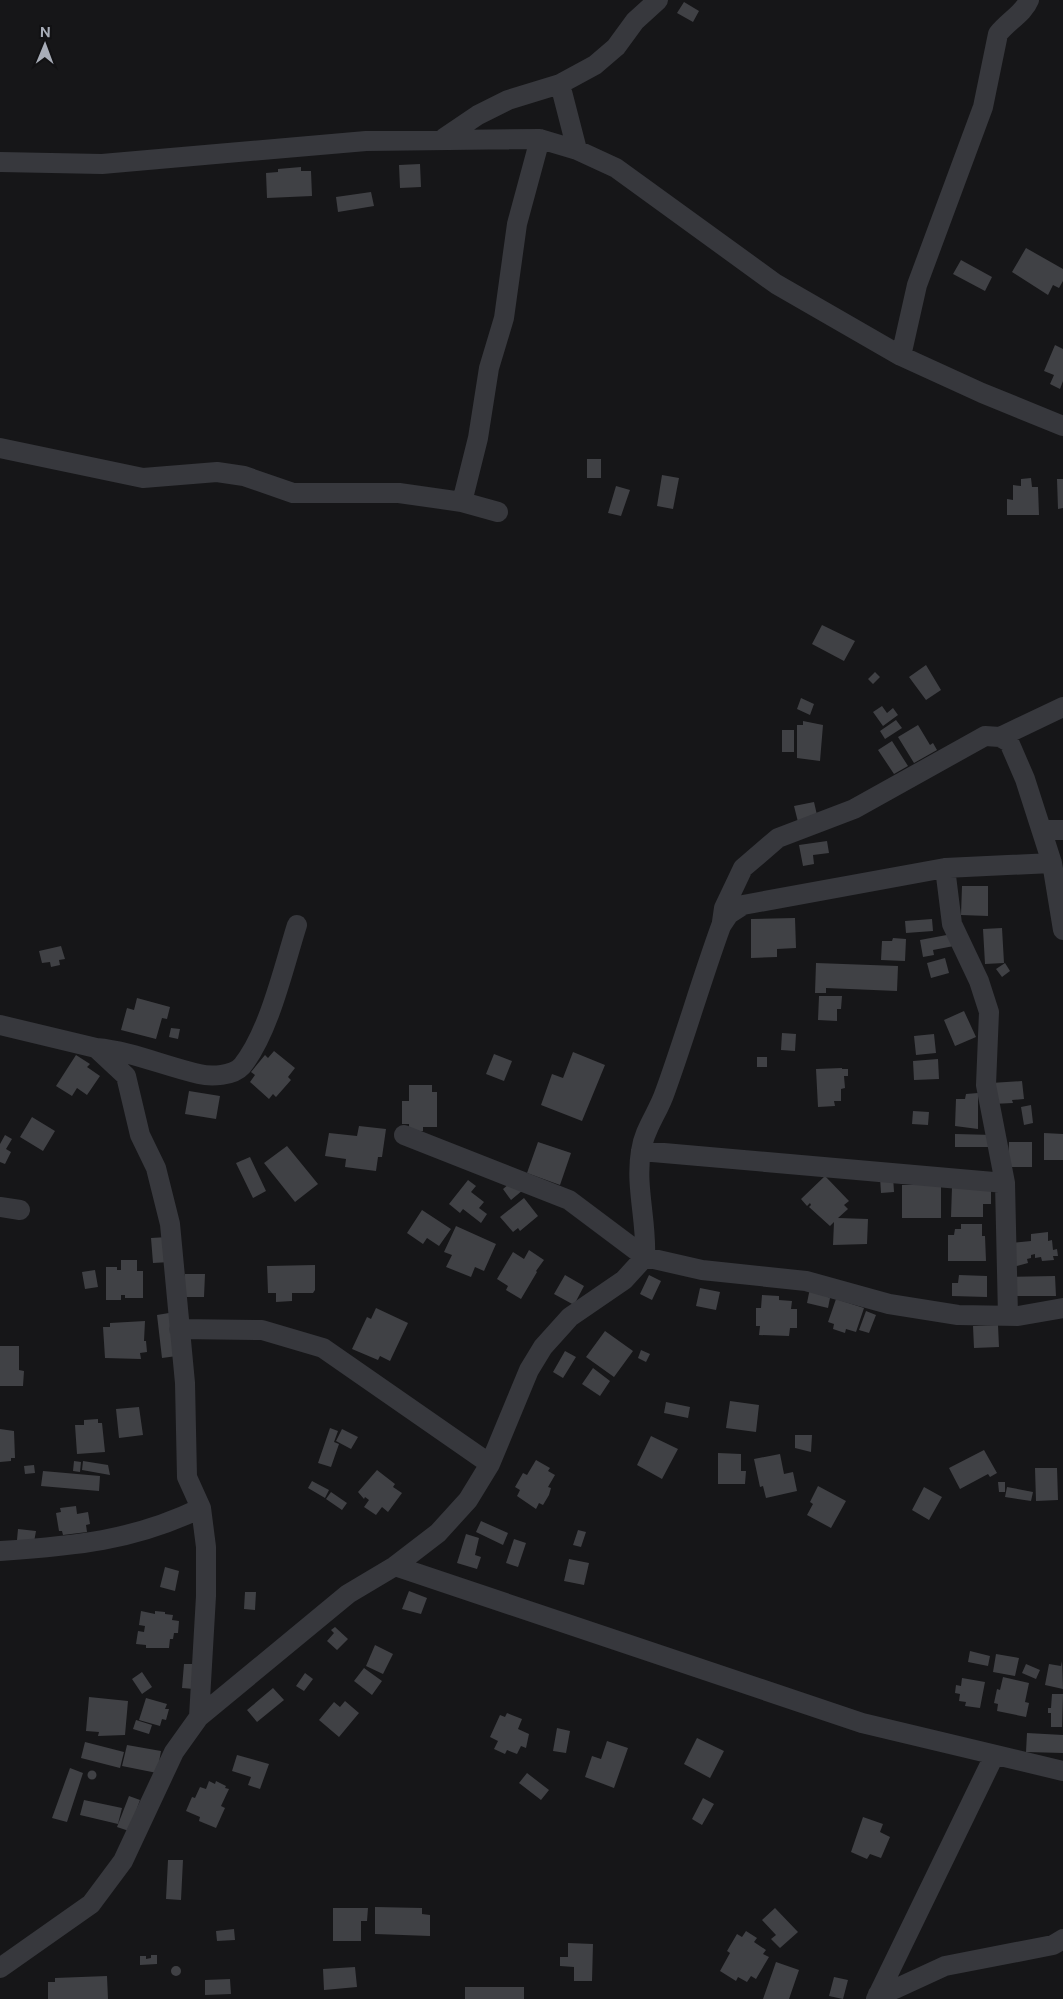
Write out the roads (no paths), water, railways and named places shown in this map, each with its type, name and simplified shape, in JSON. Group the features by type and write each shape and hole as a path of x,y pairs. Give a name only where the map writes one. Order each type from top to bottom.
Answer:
{"street":[{"path":"444,138 478,115 508,100 560,84 602,59 616,47 635,21 658,0"},
{"path":"901,356 917,284 983,106 998,34 1005,24 1027,5 1029,0"},
{"path":"560,84 577,150"},
{"path":"0,162 102,164 366,141 444,138 540,139 577,150 616,168 776,284 901,356 982,393 1063,426"},
{"path":"462,502 478,438 490,368 504,318 518,224 540,139"},
{"path":"0,448 144,478 217,472 244,476 293,493 399,493 462,502 498,512"},
{"path":"1000,737 1063,707"},
{"path":"0,1968 91,1904 123,1861 174,1752 199,1717 348,1594 395,1566 438,1533 468,1500 490,1464 529,1370 543,1347 570,1317 624,1280 645,1257 646,1235 639,1170 640,1151 646,1129 665,1094 689,1015 721,926 724,908 743,868 778,838 854,809 985,736 1000,737 1009,742 1042,830 1052,863 1063,930"},
{"path":"1042,830 1063,830"},
{"path":"721,926 729,914 743,905 945,868 1052,863"},
{"path":"945,868 952,924 979,981 989,1012 986,1085 1005,1183 1008,1316"},
{"path":"0,1025 96,1048 113,1050 201,1075 223,1076 241,1067 262,1032 297,925"},
{"path":"96,1048 126,1076 140,1135 156,1168 170,1224 178,1329 186,1383 186,1477 201,1508 206,1548 206,1596 199,1717"},
{"path":"404,1134 569,1200 645,1257 702,1270 806,1280 889,1304 958,1315 1018,1316 1063,1308"},
{"path":"640,1151 1005,1183"},
{"path":"0,1207 20,1210"},
{"path":"178,1329 262,1330 323,1348 490,1464"},
{"path":"0,1550 72,1546 119,1538 171,1522 201,1508"},
{"path":"395,1566 862,1723 1063,1771"},
{"path":"877,1996 994,1756"},
{"path":"877,1996 946,1966 1053,1945 1063,1939"}]}
